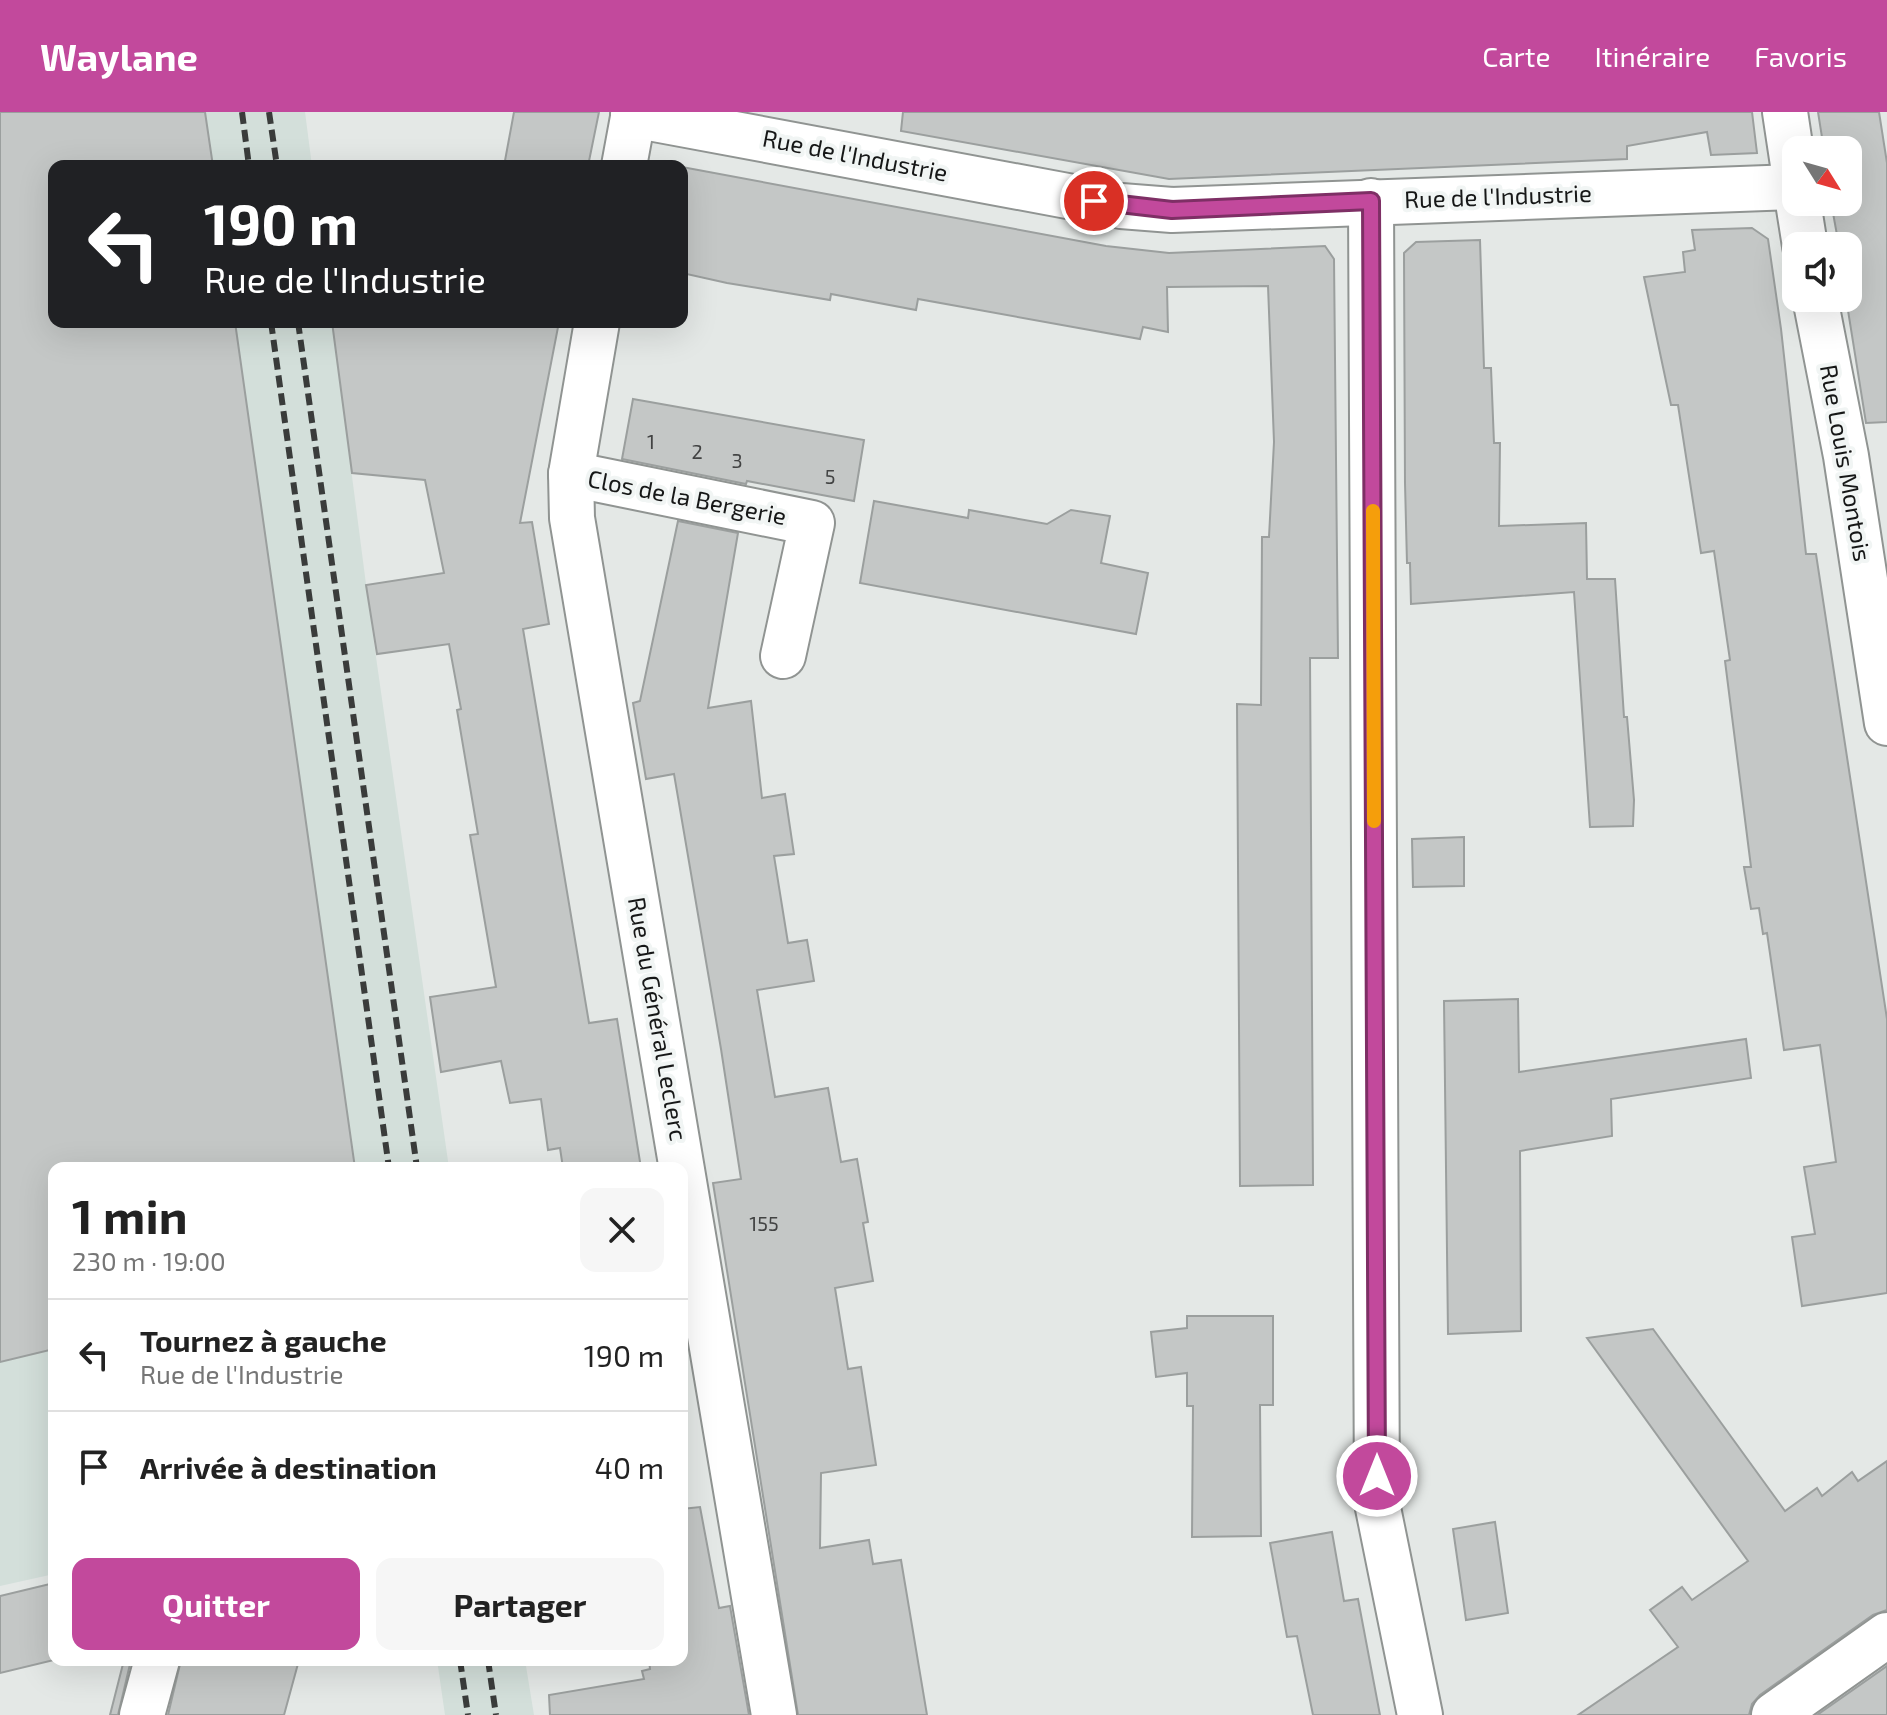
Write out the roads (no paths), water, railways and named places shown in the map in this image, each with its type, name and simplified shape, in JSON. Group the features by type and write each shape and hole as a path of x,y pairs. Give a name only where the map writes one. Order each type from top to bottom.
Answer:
{"street":[{"path":"1785,112 1789,136"},
{"path":"625,160 634,113"},
{"name":"Rue de l'Industrie","path":"634,113 1121,206 1172,210 1782,186"},
{"path":"1371,201 1377,1503 1420,1715"},
{"name":"Rue Louis Montois","path":"1818,312 1846,456 1887,723"},
{"name":"Rue du Général Leclerc","path":"596,328 571,474 572,518 681,1162"},
{"name":"Clos de la Bergerie","path":"571,474 812,523 783,656"},
{"name":"Rue du Général Leclerc","path":"688,1205 774,1715"},
{"path":"1774,1715 1887,1635"},
{"path":"142,1715 155,1666"}],"railway":[{"path":"242,112 248,160"},
{"path":"269,112 276,160"},
{"path":"272,328 388,1162"},
{"path":"299,328 416,1162"},
{"path":"461,1666 468,1715"},
{"path":"489,1666 496,1715"}]}
